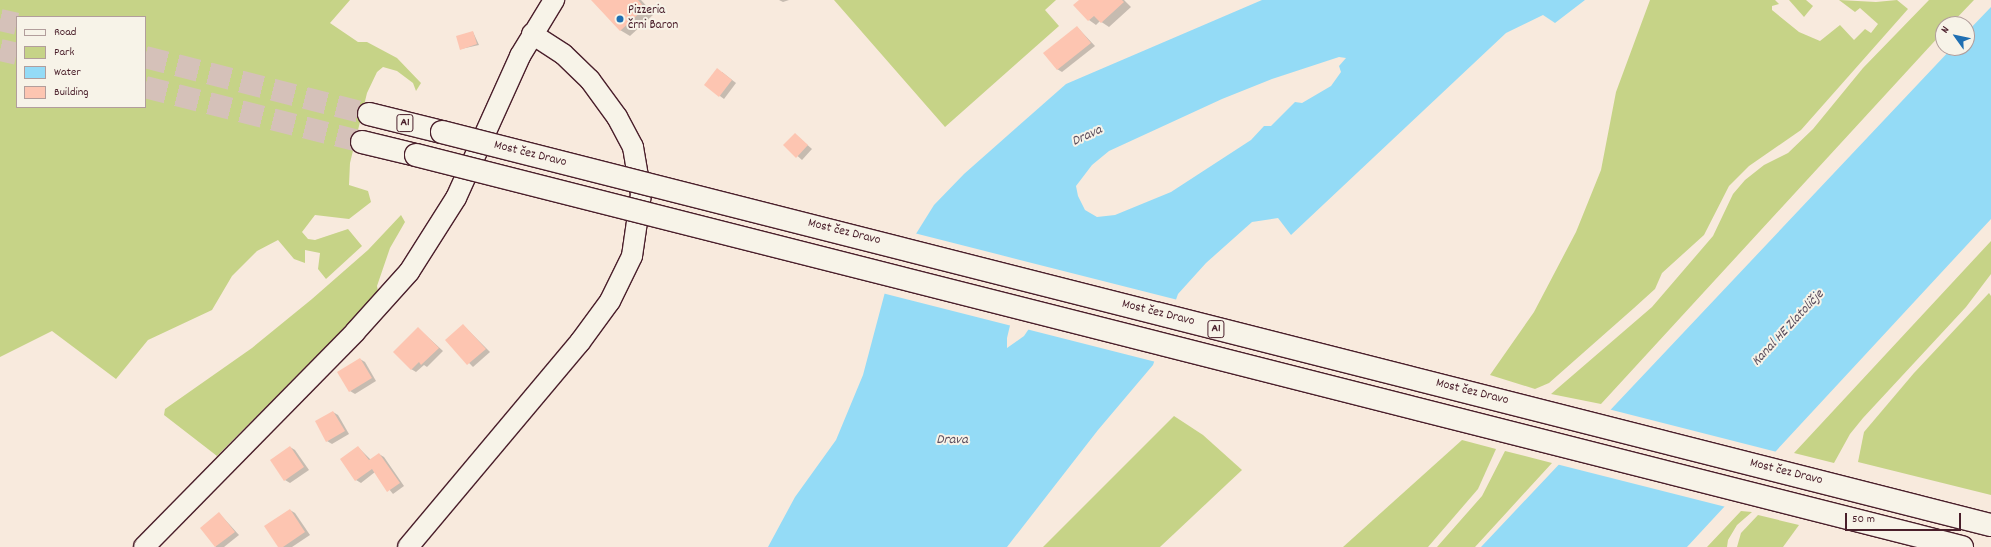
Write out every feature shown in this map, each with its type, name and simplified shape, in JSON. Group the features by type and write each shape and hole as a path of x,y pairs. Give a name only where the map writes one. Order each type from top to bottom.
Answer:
{"highway":[{"name":"Most čez Dravo","path":"369,114 1991,525"},
{"name":"A1","path":"362,142 1962,547"}],"street":[{"path":"144,547 355,332 409,272 456,198 532,34 554,0"},
{"path":"408,547 580,342 610,301 632,256 641,194 634,147 617,117 590,80 563,54 532,34"}],"green space":[{"path":"0,0 350,0 330,23 358,42 367,42 397,58 421,83 416,91 413,83 397,71 383,67 377,72 367,93 350,163 349,185 368,191 371,202 349,219 315,215 302,232 308,239 315,240 348,229 362,246 326,279 318,269 320,253 305,250 305,263 294,259 278,240 257,251 232,276 212,310 148,340 116,379 52,331 0,357"},
{"path":"834,0 1056,0 1045,10 1059,26 945,127"},
{"path":"1650,0 1775,0 1779,4 1772,6 1772,10 1799,32 1820,41 1840,25 1854,40 1865,29 1871,33 1878,24 1860,8 1855,12 1839,0 1876,2 1897,0 1908,9 1801,130 1749,166 1729,186 1704,235 1662,273 1655,289 1549,383 1535,389 1490,375 1534,312 1576,232 1601,170 1616,92"},
{"path":"1789,0 1806,0 1813,6 1804,17"},
{"path":"1929,0 1974,0 1959,16 1935,16 1935,41 1601,404 1551,394 1652,307 1713,236 1733,194 1745,180 1764,165 1788,153 1813,129 1863,68"},
{"path":"401,215 405,222 390,248 377,286 378,291 372,300 217,456 164,415 165,409 252,348 312,299 368,250"},
{"path":"1991,241 1991,274 1966,307 1863,418 1850,434 1834,463 1794,453"},
{"path":"1989,293 1991,296 1991,495 1858,462 1864,432 1914,373"},
{"path":"1174,416 1203,435 1242,470 1160,547 1043,547"},
{"path":"1462,440 1496,449 1478,489 1428,547 1343,547"},
{"path":"1505,451 1552,463 1475,547 1437,547 1482,496"},
{"path":"1741,511 1752,512 1737,525 1728,540 1727,547 1707,547"},
{"path":"1758,515 1799,525 1783,547 1737,547 1741,533"}],"water":[{"name":"Drava","path":"1262,0 1585,0 1555,23 1543,15 1506,33 1291,235 1278,218 1252,222 1206,263 1178,294 1153,365 1098,430 1007,547 768,547 795,497 836,440 863,375 889,277 934,205 964,174 1066,84","holes":["1339,57 1346,58 1339,66 1341,72 1331,86 1302,103 1295,102 1271,126 1264,126 1251,140 1171,192 1115,215 1097,217 1085,210 1078,196 1076,186 1092,165 1109,151 1222,99 1272,79","1034,281 1056,289 1024,336 1007,348 1007,338 1013,313"]},
{"name":"Kanal HE Zlatoličje","path":"1991,7 1991,219 1687,547 1481,547 1944,56 1975,56 1975,24"}],"pier":[{"path":"914,233 1178,300 1156,362 1026,329 1053,288 1036,282 1015,314 1012,326 882,293 887,276"},
{"path":"1608,409 1777,452 1726,507 1556,464"}],"building":[{"name":"Pizzeria črni Baron","path":"591,0 638,0 645,8 620,31"},
{"path":"1079,0 1122,0 1124,2 1101,23 1094,16 1088,21 1073,5"},
{"path":"1077,26 1091,43 1057,70 1043,53"},
{"path":"473,31 477,44 460,50 456,36"},
{"path":"717,68 732,80 719,97 704,85"},
{"path":"795,133 808,145 796,158 783,145"},
{"path":"463,324 486,349 467,365 445,340"},
{"path":"418,327 439,348 421,365 419,362 411,370 393,352"},
{"path":"360,358 372,378 349,392 337,372"},
{"path":"333,411 345,431 326,442 315,421"},
{"path":"290,446 304,467 284,481 270,460"},
{"path":"358,446 369,460 379,453 400,483 387,492 372,469 355,481 340,459"},
{"path":"290,509 305,532 283,547 278,547 264,526"},
{"path":"219,512 235,532 215,547 200,528"}],"tunnel":[{"path":"0,20 16,24"},
{"path":"0,50 16,54"},
{"path":"146,57 369,114"},
{"path":"146,87 362,142"}],"place":[{"name":"Pizzeria črni Baron","path":"620,19"}]}
